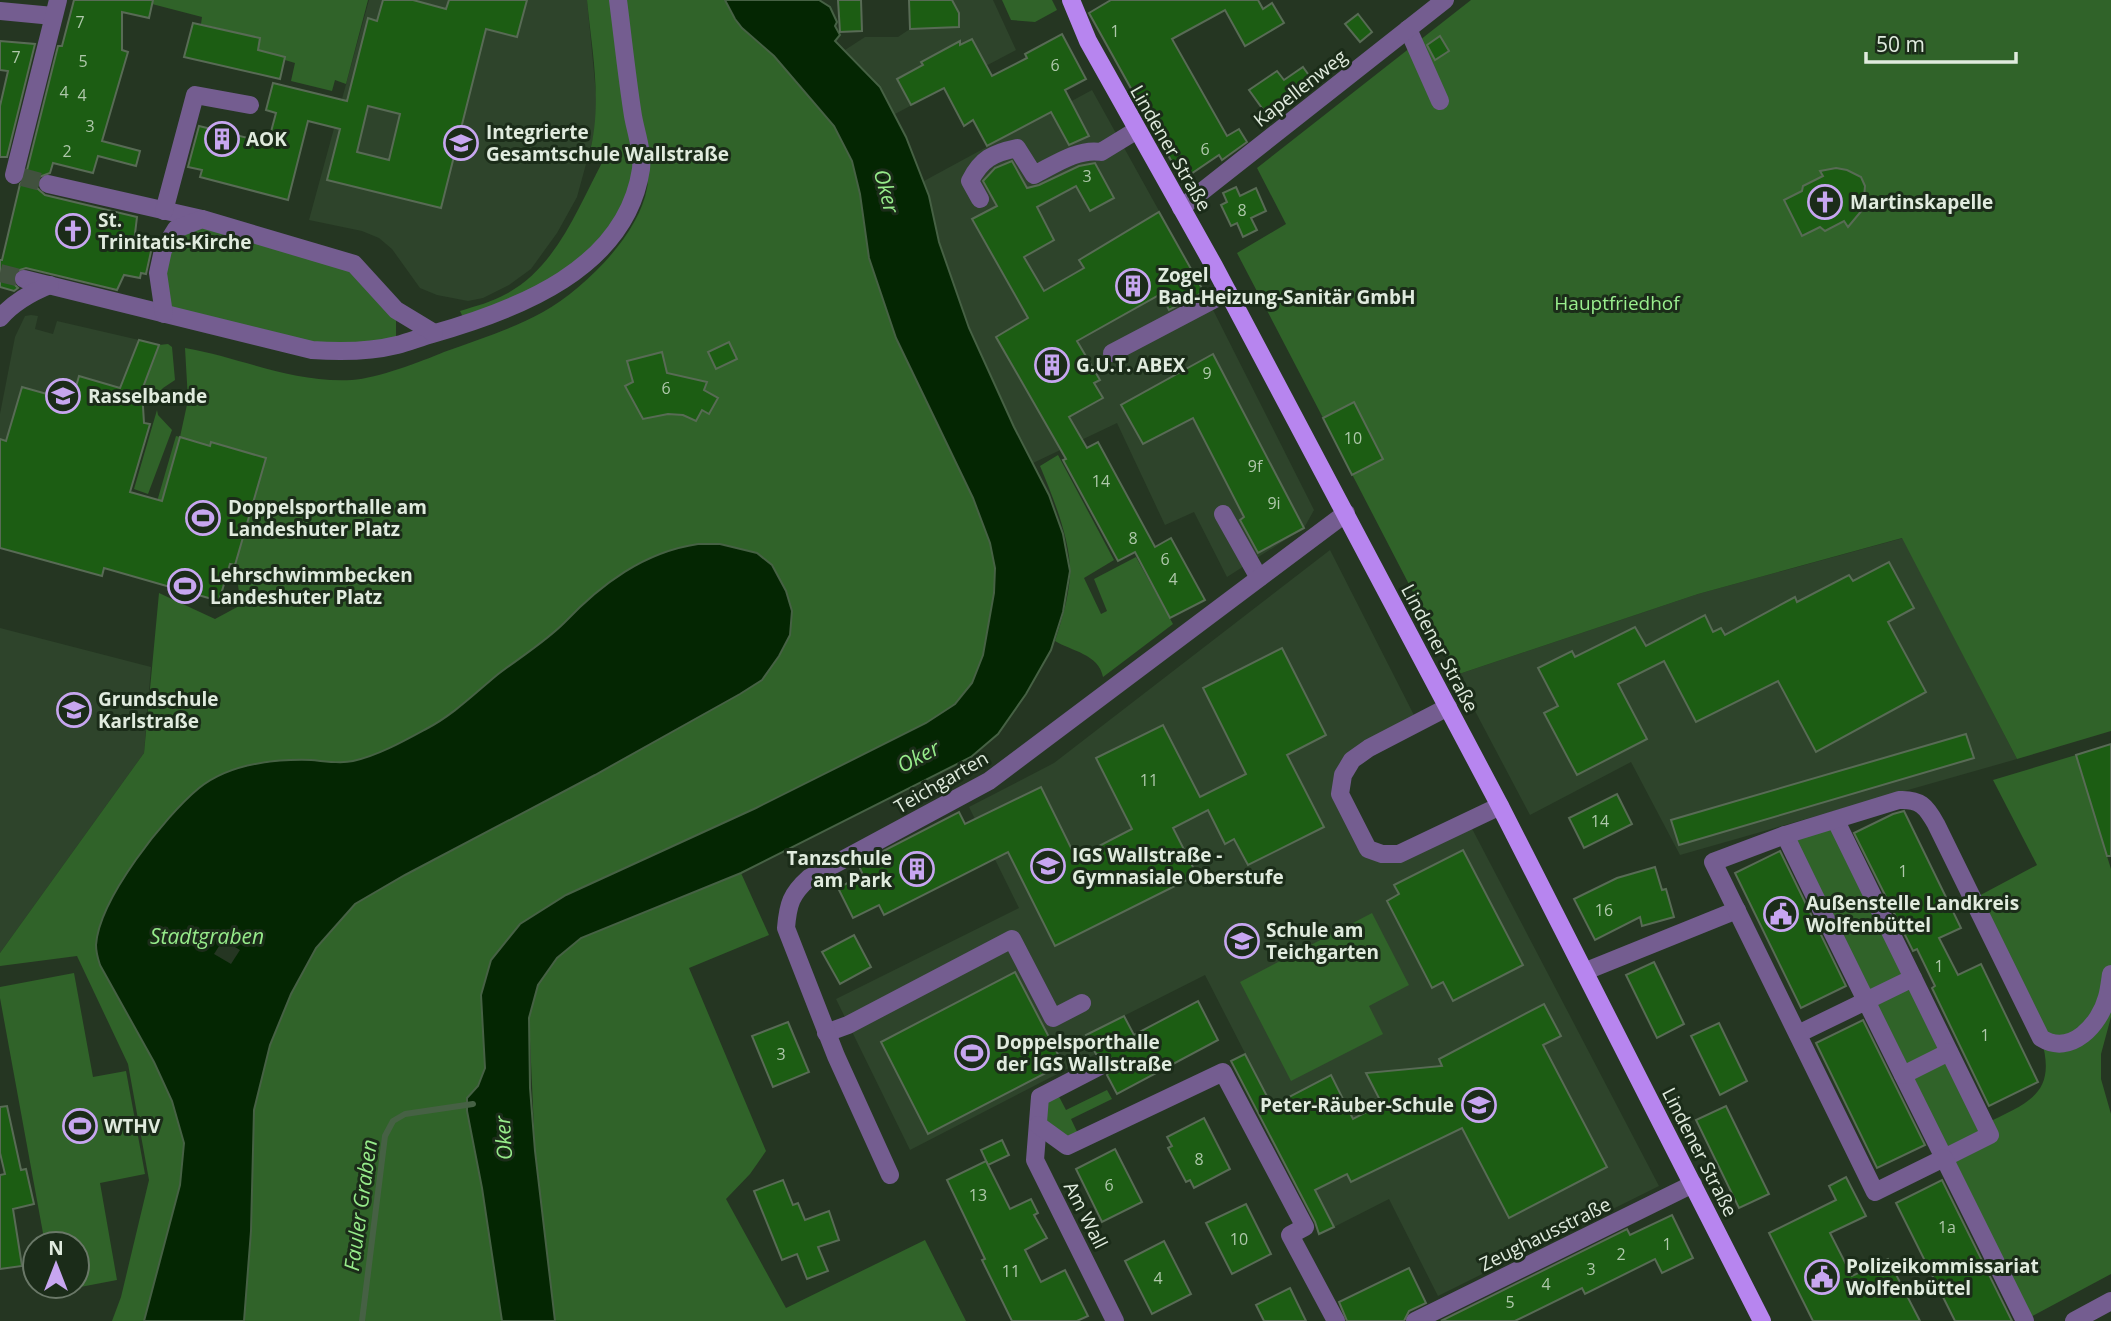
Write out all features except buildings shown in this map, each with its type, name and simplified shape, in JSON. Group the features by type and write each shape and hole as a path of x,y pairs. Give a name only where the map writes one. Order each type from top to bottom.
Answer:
{"main road":[{"name":"Lindener Straße","path":"1071,0 1088,41 1228,292 1448,706 1586,971 1762,1321"}],"street":[{"path":"24,279 312,350 343,352 396,345 467,325 519,305 565,280 601,248 623,221 636,193 642,166 618,0"},
{"name":"Kapellenweg","path":"1181,208 1446,0"},
{"path":"0,11 55,8 14,170"},
{"path":"1408,30 1440,100"},
{"path":"164,211 195,95 250,104"},
{"path":"980,199 970,181 978,165 1002,151 1017,148 1034,175 1081,152 1101,152 1137,130"},
{"path":"48,184 202,219 354,264 396,310 434,333"},
{"path":"164,314 158,273 163,250 176,229 202,219"},
{"path":"0,318 10,306 50,285"},
{"path":"1112,353 1228,292"},
{"name":"Teichgarten","path":"890,1175 826,1033 816,1000 786,928 787,908 796,890 809,878 989,781 1346,513"},
{"path":"1223,514 1259,578"},
{"path":"1448,706 1360,754 1352,760 1343,775 1340,794 1368,849 1382,854 1399,854 1500,806"},
{"path":"1836,821 1990,1135 1875,1192 1713,862 1785,835 1899,800 1913,800 1925,805 2041,1038 2051,1044 2065,1043 2082,1036 2097,1019 2107,998 2111,974"},
{"path":"1785,835 2025,1321"},
{"path":"1586,971 1737,910"},
{"path":"826,1033 848,1025 1012,939 1053,1018 1082,1003"},
{"path":"1798,1034 1913,978"},
{"path":"1903,1075 1949,1052"},
{"name":"Am Wall","path":"1102,1065 1040,1097 1035,1160 1115,1321"},
{"path":"1038,1125 1068,1146 1223,1072 1305,1227 1290,1235 1336,1321"},
{"name":"Zeughausstraße","path":"1415,1321 1693,1184"},
{"path":"2074,1321 2111,1301"}],"shaded area":[{"name":"Integrierte Gesamtschule Wallstraße","path":"369,0 587,0 597,104 595,131 577,197 557,233 531,269 509,285 483,298 468,301 437,295 420,288 392,249 379,238 362,231 309,220"},
{"path":"931,0 993,0 1016,50 895,114 880,87 845,50 865,37 898,37 910,29 909,13 931,12"},
{"path":"1092,90 1204,292 1314,510 1304,528 1227,577 1194,512 1165,525 1117,423 1033,463 969,328 939,242 924,181"},
{"name":"Rasselbande","path":"25,316 38,316 35,329 53,334 57,321 139,340 93,468 0,439 0,414 15,337"},
{"path":"1903,538 2017,759 1680,855 1631,762 1530,815 1456,675 1698,594"},
{"name":"Schule am Teichgarten","path":"1330,550 1418,723 1369,748 1340,794 1382,854 1468,821 1659,1186 1438,1296 1389,1199 1334,1227 1205,975 1086,1035 1096,1054 910,1150 836,999 1019,908 969,807 1054,763"},
{"name":"Grundschule Karlstraße","path":"0,628 151,667 144,753 0,953"}],"green space":[{"path":"153,0 368,0 346,84 335,80 332,91 291,81 295,63 285,60 285,57 258,50 260,38 201,24 202,17 152,4"},
{"path":"587,0 725,0 735,19 774,56 834,126 852,161 860,194 869,258 896,338 973,498 990,543 995,568 994,593 983,655 972,683 954,704 926,723 756,808 566,895 520,924 481,995 485,1068 478,1086 467,1098 502,1321 112,1321 121,1297 149,1180 128,1064 77,956 0,966 0,953 144,753 159,593 215,619 241,605 235,565 266,458 212,442 210,446 181,437 158,513 154,512 176,436 180,437 188,400 185,348 308,378 362,379 411,365 507,329 543,312 575,290 607,259 633,224 647,188 645,167 636,193 565,280 467,325 460,311 506,294 539,268 553,252 575,216 604,159 589,155 596,97"},
{"path":"1002,0 1052,0 1057,10 1035,22 1011,20"},
{"name":"Hauptfriedhof","path":"1471,0 2111,0 2111,731 2017,759 1902,538 1698,594 1456,675 1341,453 1347,442 1334,439 1237,253 1286,224 1257,168"},
{"path":"202,219 354,264 396,310 396,345 343,352 164,314 163,250"},
{"path":"168,344 172,347 175,380 163,388 152,401 151,398 142,396 144,383 159,345"},
{"path":"157,410 158,415 172,430 148,494 134,489"},
{"path":"1058,455 1114,560 1084,578 1101,614 1107,611 1094,579 1136,557 1173,624 1103,677 1096,663 1090,658 1055,641 1068,593 1070,564 1061,520 1040,466"},
{"path":"2076,755 2111,869 2111,1017 2101,1054 2101,1079 2111,1114 2111,1274 2025,1320 1785,835 1836,821 1985,1124 2036,1094 2045,1072 2041,1038 1973,899 2037,865 1993,780"},
{"path":"741,873 769,935 689,968 766,1151 750,1174 726,1199 786,1308 925,1240 966,1321 555,1321 535,1151 529,1018 538,985 557,958 581,938"},
{"path":"1372,913 1409,985 1369,1006 1383,1034 1291,1081 1240,982"},
{"name":"WTHV","path":"74,973 93,1077 126,1071 145,1174 100,1183 117,1280 91,1285 91,1230 42,1230 0,987"},
{"path":"1055,1089 1066,1110 1107,1090 1112,1099 1071,1119 1081,1140 1067,1146 1038,1125 1040,1097"}],"water":[{"name":"Oker","path":"725,0 819,0 830,7 837,22 835,26 840,35 835,41 880,87 906,137 929,196 939,242 969,328 1014,427 1049,495 1063,534 1070,571 1063,612 1051,650 1026,694 998,734 971,757 741,873 581,938 557,958 538,985 529,1018 530,1088 535,1151 555,1321 502,1321 482,1188 467,1111 467,1098 478,1086 485,1068 481,995 491,960 520,924 566,895 756,808 926,723 955,704 972,683 983,655 994,593 995,568 990,543 973,498 896,338 869,258 860,194 852,161 834,126 774,56 742,28"},
{"name":"Stadtgraben","path":"698,544 720,544 757,553 772,565 786,591 792,611 790,635 762,680 595,775 355,904 316,948 291,994 270,1045 254,1110 251,1231 244,1321 144,1321 180,1185 184,1143 172,1101 154,1062 100,965 97,952 100,926 121,882 136,860 169,818 199,788 211,780 238,768 267,762 348,762 390,748 454,711 549,637 608,583 659,554"}],"pier":[{"path":"223,940 240,950 231,964 214,954"}],"waterway":[{"name":"Fauler Graben","path":"362,1321 385,1136 393,1121 405,1114 473,1104"}],"tunnel":[{"path":"22,177 48,184"},
{"path":"0,273 24,279"}],"place":[{"name":"AOK","path":"222,139"},
{"name":"Integrierte Gesamtschule Wallstraße","path":"461,143"},
{"name":"Martinskapelle","path":"1825,202"},
{"name":"St. Trinitatis-Kirche","path":"73,231"},
{"name":"Zogel Bad-Heizung-Sanitär GmbH","path":"1133,286"},
{"name":"G.U.T. ABEX","path":"1052,365"},
{"name":"Rasselbande","path":"63,396"},
{"name":"Doppelsporthalle am Landeshuter Platz","path":"203,518"},
{"name":"Lehrschwimmbecken Landeshuter Platz","path":"185,586"},
{"name":"Grundschule Karlstraße","path":"74,710"},
{"name":"IGS Wallstraße - Gymnasiale Oberstufe","path":"1048,866"},
{"name":"Tanzschule am Park","path":"917,869"},
{"name":"Außenstelle Landkreis Wolfenbüttel","path":"1781,914"},
{"name":"Schule am Teichgarten","path":"1242,941"},
{"name":"Doppelsporthalle der IGS Wallstraße","path":"972,1053"},
{"name":"Peter-Räuber-Schule","path":"1479,1105"},
{"name":"WTHV","path":"80,1126"},
{"name":"Polizeikommissariat Wolfenbüttel","path":"1822,1277"}]}
